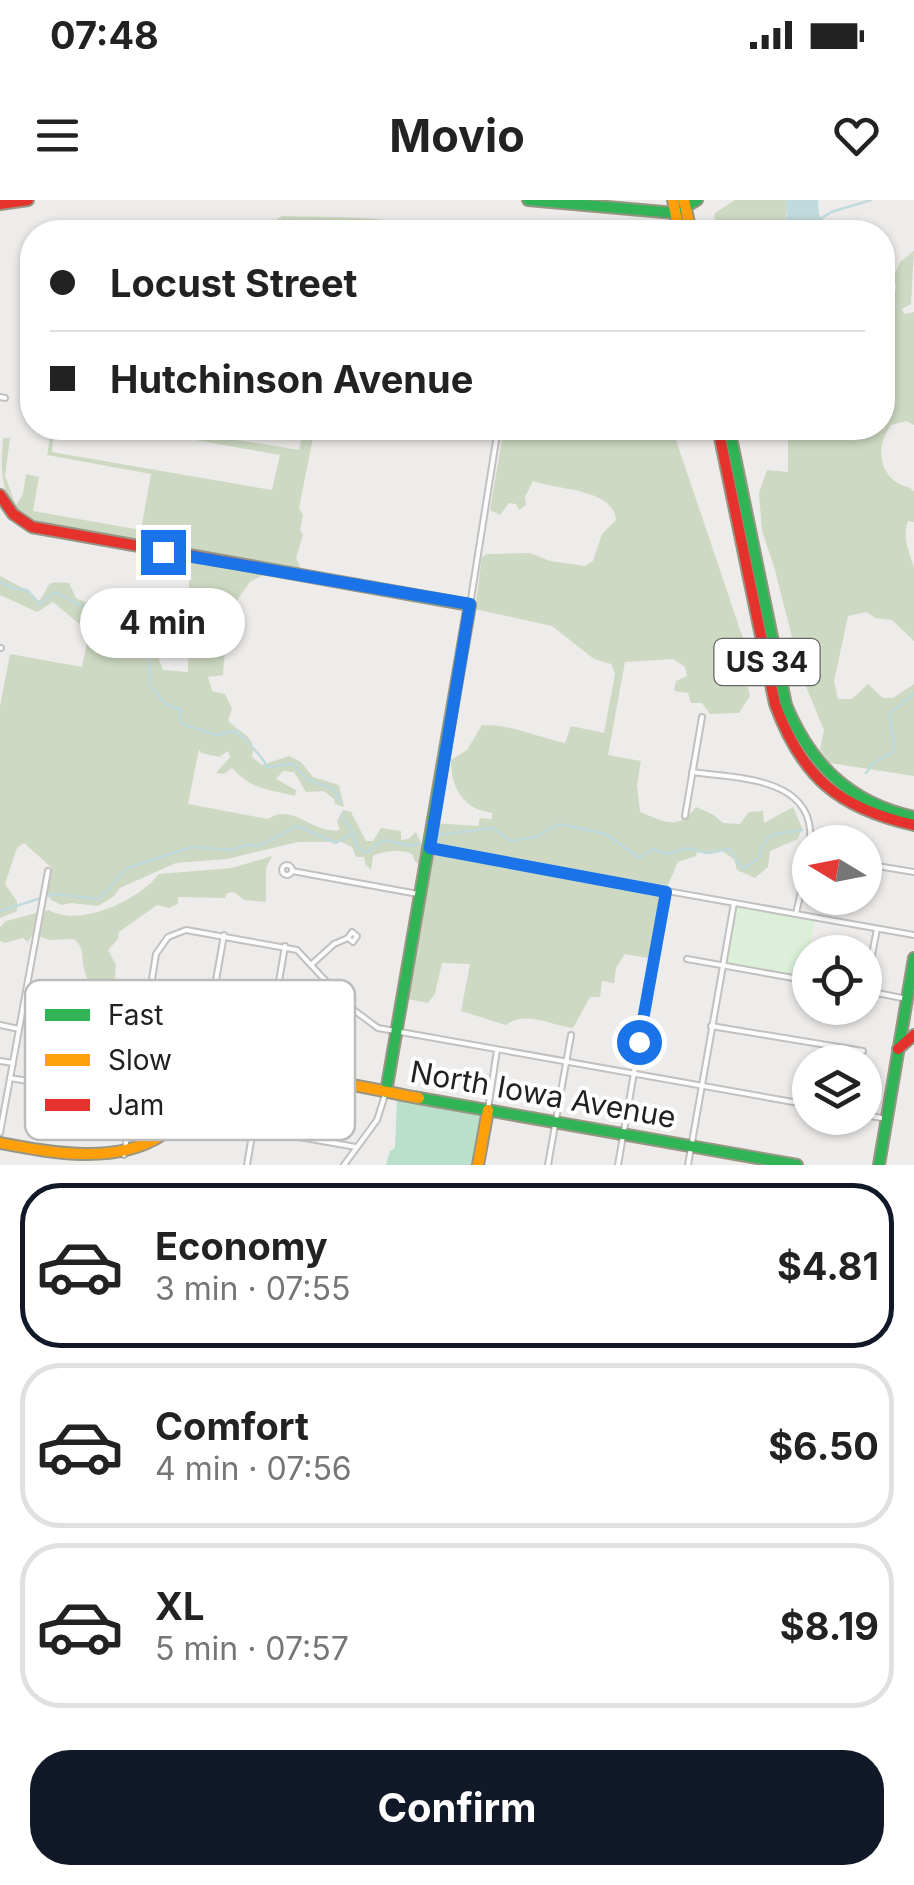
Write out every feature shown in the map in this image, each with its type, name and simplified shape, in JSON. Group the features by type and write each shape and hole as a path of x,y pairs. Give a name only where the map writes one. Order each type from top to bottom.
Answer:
{"main road":[{"path":"0,204 28,200"},
{"path":"528,200 682,207 697,200"},
{"path":"673,200 682,207"},
{"name":"US 34","path":"720,440 784,732 808,769 841,800 876,817 914,826"},
{"name":"US 34","path":"731,440 786,706 804,748 833,779 862,800 914,817"},
{"path":"0,496 22,523 32,527 470,604 386,1092"},
{"path":"879,1165 914,958"},
{"path":"898,1049 914,1035"},
{"name":"North Iowa Avenue","path":"355,1087 797,1165"},
{"path":"478,1165 488,1110"},
{"path":"0,1143 91,1158 124,1155 156,1140"}],"street":[{"path":"470,604 496,440"},
{"path":"685,816 702,718"},
{"path":"692,772 783,790 800,803 809,825"},
{"path":"430,848 792,913"},
{"path":"882,867 914,872"},
{"path":"28,980 48,871"},
{"path":"292,872 422,894"},
{"path":"618,1165 666,892"},
{"path":"688,1165 734,903"},
{"path":"802,915 914,935"},
{"path":"876,935 877,928"},
{"path":"152,980 156,954 173,934 186,930 298,950 327,980"},
{"path":"216,980 224,934"},
{"path":"312,964 334,944 348,938"},
{"path":"279,980 285,946"},
{"path":"687,958 792,977"},
{"path":"882,994 907,998"},
{"path":"0,1133 25,996"},
{"path":"355,1010 368,1024 396,1032 792,1102"},
{"path":"0,1025 19,1028"},
{"path":"711,1026 823,1045"},
{"path":"548,1165 571,1035"},
{"path":"488,1110 497,1050"},
{"path":"0,1061 13,1063"},
{"path":"10,1078 25,1081"},
{"path":"344,1165 377,1120 386,1092"},
{"path":"882,1118 887,1119"},
{"path":"124,1155 126,1140"},
{"path":"247,1165 252,1140"},
{"path":"316,1140 356,1147"}],"green space":[{"path":"735,200 786,200 784,220 714,220 715,213"},
{"path":"282,216 383,220 276,220"},
{"path":"914,251 911,304 902,309 904,314 914,312 914,425 906,421 895,424 895,274 900,262"},
{"path":"3,438 10,438 5,476 16,505 23,494 26,474 39,477 33,511 141,530 151,474 47,455 50,440 53,440 52,452 272,490 280,455 195,440 238,440 299,450 301,440 313,440 299,508 303,535 296,558 301,569 31,521 13,505 2,474"},
{"path":"502,440 676,440 755,674 739,677 740,685 748,687 750,696 739,713 710,714 702,703 691,703 688,693 674,691 676,681 687,676 685,667 673,659 625,662 608,755 641,761 637,785 640,812 656,819 683,820 696,807 723,823 740,824 749,812 763,811 764,823 793,807 801,825 792,825 792,842 770,851 768,867 755,878 737,870 734,859 722,851 697,852 696,856 678,862 665,892 654,959 625,954 616,968 614,983 602,981 600,997 590,997 573,1028 529,1019 506,1025 461,1011 470,964 442,963 435,994 428,1003 403,998 433,823 478,826 480,818 492,819 492,813 473,807 461,796 453,780 451,760 467,750 482,725 565,743 571,726 604,733 615,674 611,664 594,659 552,626 475,609 482,557 530,553 550,561 585,566 593,561 602,534 616,520 613,510 595,496 533,481 525,497 526,505 519,510 516,504 509,503 500,515 490,510"},
{"path":"788,440 883,440 886,472 914,491 914,522 908,521 906,534 914,567 914,641 892,620 875,618 867,612 848,616 834,681 838,699 852,699 868,684 883,698 893,698 914,684 914,776 830,763 820,750 824,730 802,677 762,531 759,493 767,470 788,472"},
{"path":"167,556 265,574 250,582 218,627 225,651 223,675 208,677 212,691 225,694 232,709 228,720 250,739 252,757 262,765 289,756 301,762 313,777 339,785 344,807 335,804 324,791 306,792 294,772 283,771 276,779 296,790 295,796 254,785 232,768 224,774 216,773 230,757 228,751 219,757 199,749 188,804 268,819 286,814 330,830 340,830 337,821 343,810 351,812 366,841 373,841 381,828 401,831 401,840 416,832 422,845 421,864 408,852 387,852 373,856 371,870 364,857 356,857 352,847 341,842 298,842 227,859 176,863 120,888 98,906 62,905 51,900 47,892 52,868 24,843 17,848 5,884 17,901 17,911 0,918 0,706 10,654 82,667 89,632 53,602 37,612 0,595 0,576 30,592 38,602 50,583 69,583 76,598 140,629 163,670 188,672 189,576"},
{"path":"272,856 266,868 266,902 244,900 234,892 227,893 225,898 178,897 178,904 169,908 157,905 119,932 108,950 116,965 115,980 89,980 81,949 74,939 49,940 33,934 28,942 23,938 0,941 0,927 6,921 49,910 76,916 92,913 124,902 159,874 232,868"},
{"path":"734,903 815,918 812,935 792,935 792,977 722,965"},
{"path":"397,1098 484,1114 477,1165 386,1165 390,1151 395,1148"}],"water":[{"path":"786,200 818,200 823,220 785,220"}],"waterway":[{"path":"822,218 871,200"},
{"path":"0,582 27,590 40,604 55,592 109,620 149,656 151,687 166,704 181,710 182,724 216,735 236,731 267,767 293,764 308,780 334,789 341,803"},
{"path":"866,773 875,762 894,751 890,713 914,694"},
{"path":"343,813 357,847 366,853 384,840 411,846 420,843"},
{"path":"437,835 493,828 511,841 536,837 559,824 606,834 639,858 653,849 667,854 688,848 707,853 730,849 745,868 759,858 769,838 792,831"},
{"path":"0,911 54,894 100,899 127,868 192,847 234,850 245,845 259,846 297,826 336,843 353,833"}],"traffic: fast":[{"path":"528,200 675,213 697,200"},
{"path":"731,440 786,705 796,726 835,778 871,802 914,817"},
{"path":"357,585 470,605 386,1092"},
{"path":"879,1165 914,958"},
{"path":"419,1098 797,1165"}],"traffic: slow":[{"path":"673,200 677,220"},
{"path":"684,200 688,220"},
{"path":"355,1086 419,1098"},
{"path":"478,1165 488,1110"},
{"path":"0,1143 84,1154 125,1150 152,1140"}],"traffic: jam":[{"path":"0,204 28,200"},
{"path":"720,440 775,704 797,751 826,786 844,798 887,818 914,825"},
{"path":"0,495 13,514 32,527 357,585"},
{"path":"898,1049 914,1035"}],"route":[{"path":"163,552 470,604 430,848 666,892 639,1042"}]}
